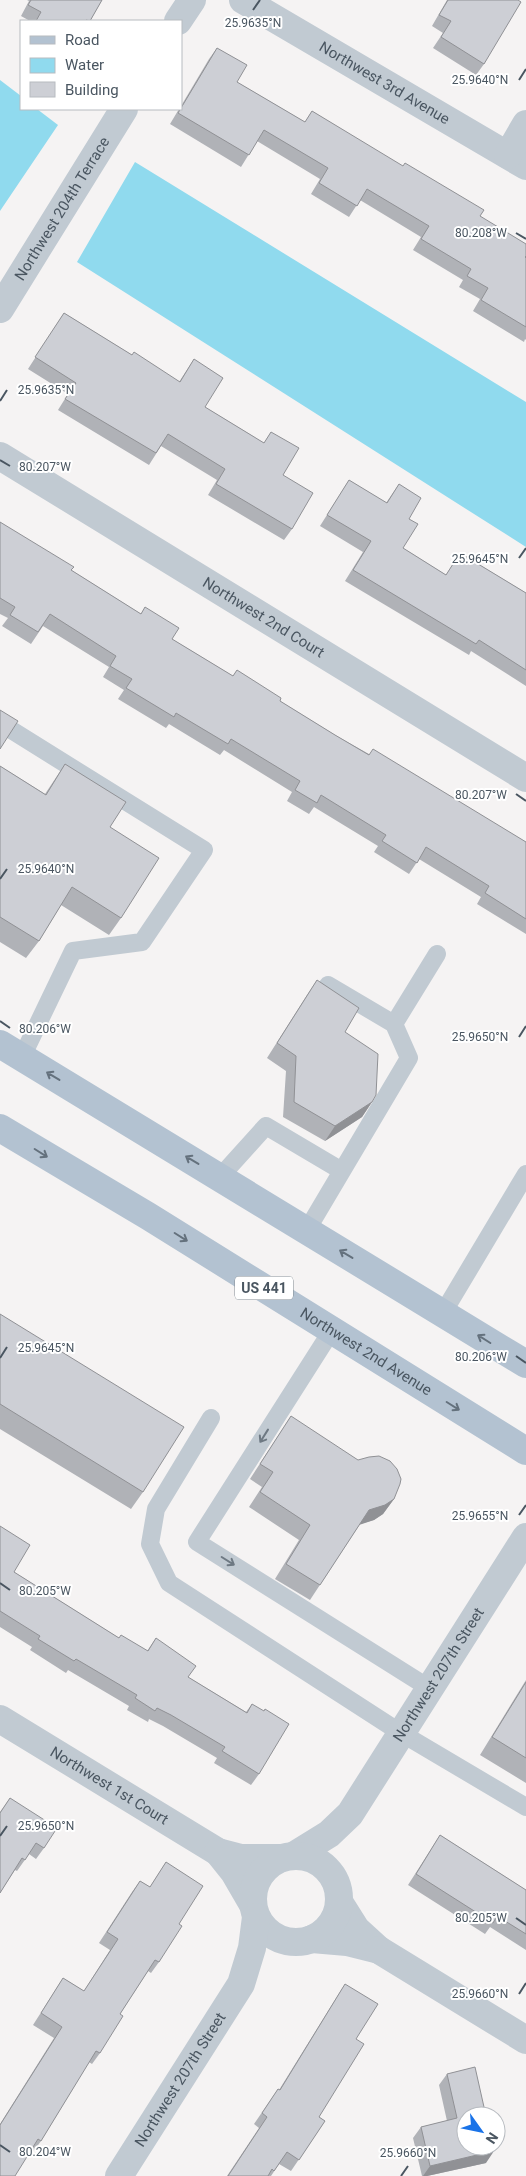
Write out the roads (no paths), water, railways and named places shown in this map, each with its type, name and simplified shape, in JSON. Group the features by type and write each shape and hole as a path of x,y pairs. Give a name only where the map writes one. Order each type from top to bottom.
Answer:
{"main road":[{"path":"11,1050 526,1364"},
{"name":"Northwest 2nd Avenue","path":"0,1128 332,1330 526,1451"}],"street":[{"path":"179,20 192,0"},
{"name":"Northwest 3rd Avenue","path":"243,0 517,160"},
{"name":"Northwest 204th Terrace","path":"0,309 123,110"},
{"path":"517,160 526,124"},
{"name":"Northwest 2nd Court","path":"0,456 526,778"},
{"name":"Northwest 207th Street","path":"288,1857 329,1834 350,1814 526,1537"},
{"name":"Northwest 1st Court","path":"0,1718 218,1852 241,1858 288,1857"},
{"name":"Northwest 207th Street","path":"338,1895 338,1863 350,1814"},
{"name":"Northwest 1st Court","path":"218,1852 234,1872 254,1910"},
{"path":"379,1950 347,1942 289,1942 275,1938 264,1929 254,1910 254,1889 259,1876 268,1865 288,1857 310,1857 322,1864 332,1875 338,1895 356,1930 379,1950 526,2040"},
{"path":"304,1941 328,1928 336,1916 338,1895"},
{"name":"Northwest 207th Street","path":"241,1984 252,1948 254,1910"},
{"name":"Northwest 207th Street","path":"119,2176 241,1984 266,1961 304,1941"}],"lane":[{"path":"0,723 204,850 142,942 73,951 11,1050"},
{"path":"394,1024 437,954"},
{"path":"307,1230 409,1058 394,1024 328,985"},
{"path":"220,1177 266,1126 342,1171"},
{"path":"443,1313 526,1174"},
{"path":"332,1330 197,1542 429,1688"},
{"path":"211,1418 156,1508 150,1544 169,1583 401,1732 526,1807"}],"water":[{"path":"0,80 20,95 20,110 38,110 58,125 0,211"},
{"path":"135,162 526,402 526,547 77,262"}]}
